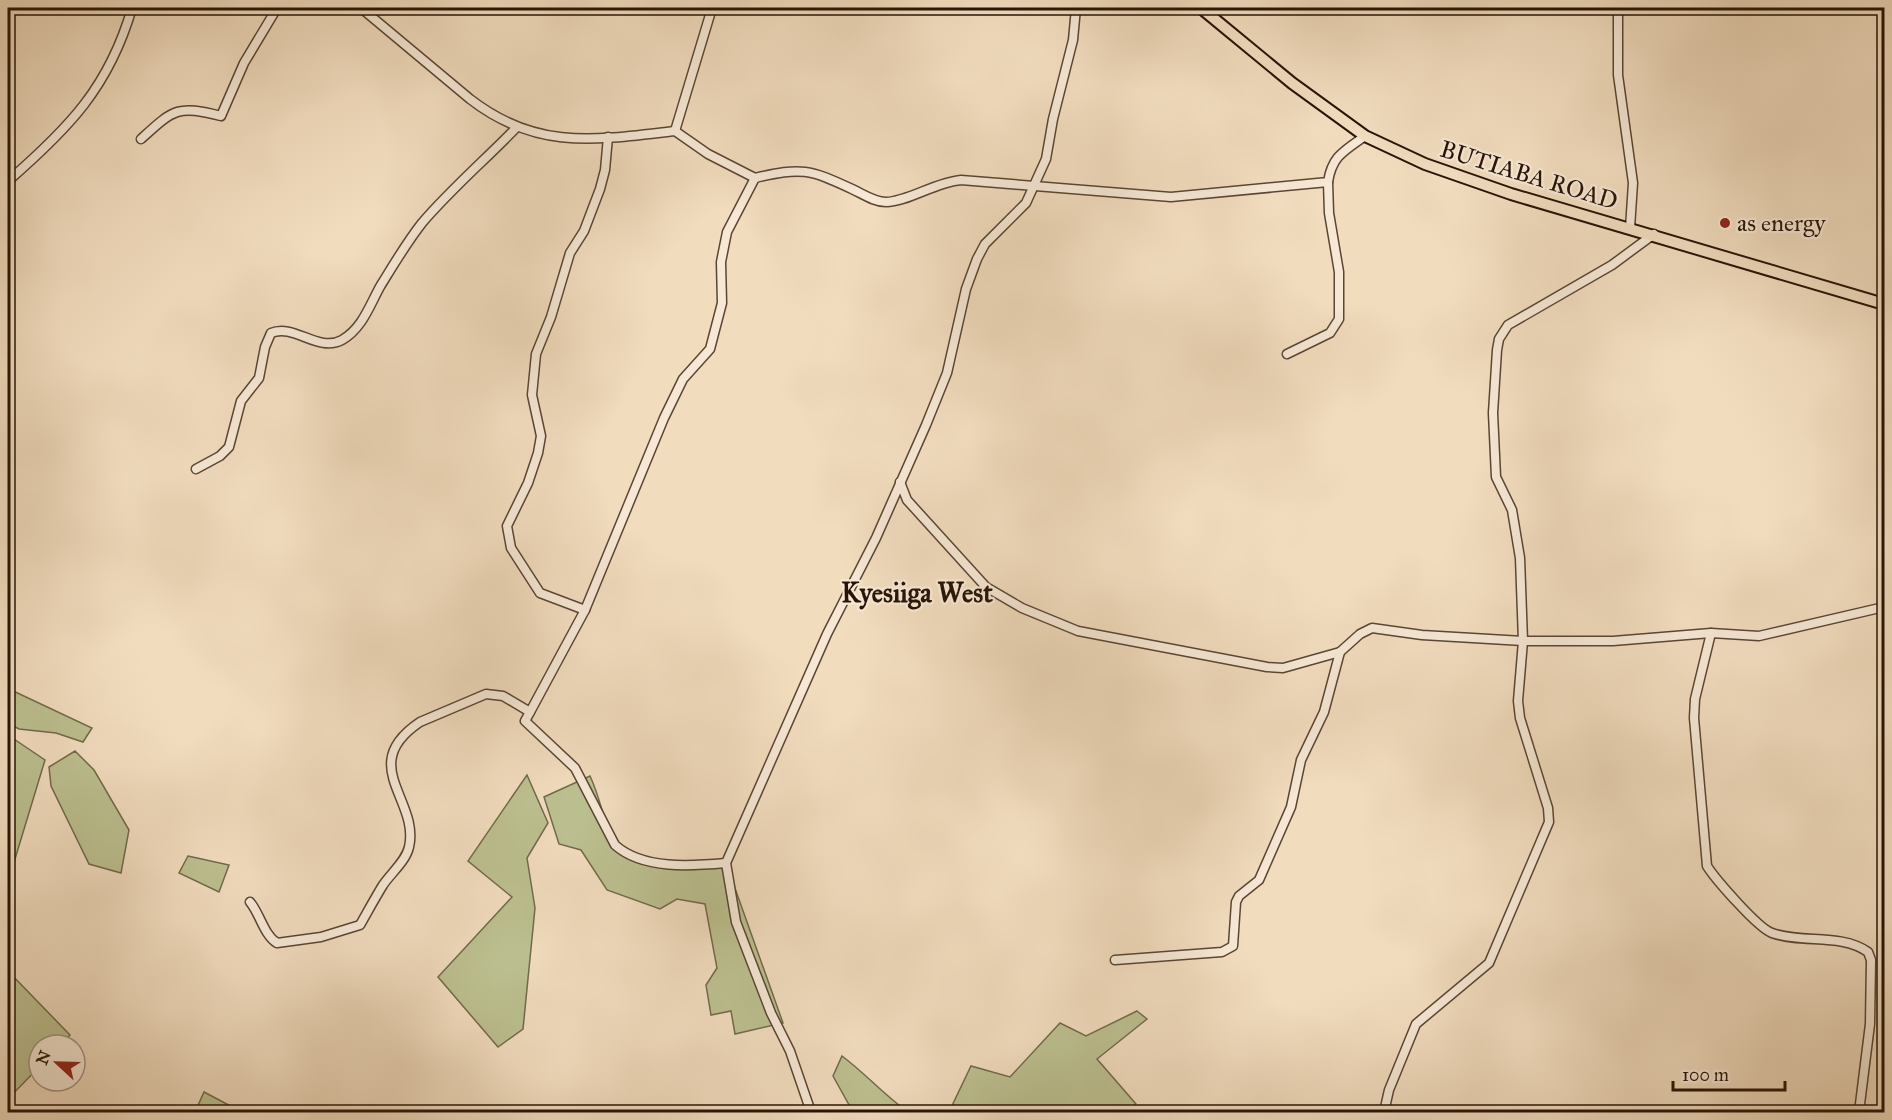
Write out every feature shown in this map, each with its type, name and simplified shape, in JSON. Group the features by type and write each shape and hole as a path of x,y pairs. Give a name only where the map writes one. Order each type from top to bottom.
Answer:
{"main road":[{"name":"BUTIABA ROAD","path":"1201,8 1292,83 1365,136 1467,180 1884,304"}],"street":[{"path":"8,181 56,139 83,108 118,50 132,8"},
{"path":"141,139 178,111 192,109 221,116 244,63 278,8"},
{"path":"361,8 488,114 516,128 549,137 608,137 675,130 708,154 755,178 791,170 810,171 873,199 888,202 944,182 982,180 1036,184 1093,193 1171,197 1328,182"},
{"path":"675,130 712,8"},
{"path":"811,1113 790,1051 771,1013 736,922 726,862 827,634 876,538 947,373 966,289 977,259 986,244 1026,203 1036,184 1049,150 1053,119 1073,40 1076,8"},
{"path":"1618,8 1618,75 1633,183 1630,228"},
{"path":"196,469 220,456 229,447 237,410 259,378 265,347 271,333 283,332 329,343 339,341 349,335 364,318 392,267 422,224 516,128"},
{"path":"1287,354 1330,333 1339,319 1338,272 1329,213 1328,182 1331,166 1341,154 1365,136"},
{"path":"585,610 540,593 511,548 507,526 528,483 538,453 540,436 532,395 536,354 549,322 570,253 584,231 600,189 605,170 608,137"},
{"path":"726,862 685,867 634,855 621,849 615,844 575,768 525,721 585,610 683,379 710,349 722,303 721,262 728,232 755,178"},
{"path":"1384,1113 1389,1090 1416,1024 1489,963 1549,822 1548,808 1519,709 1523,641 1520,558 1515,519 1496,477 1493,413 1499,339 1508,325 1612,265 1654,234"},
{"path":"900,482 907,500 986,587 999,597 1058,625 1267,667 1283,668 1340,652 1360,634 1372,628 1422,635 1523,641 1614,641 1712,633 1759,636 1884,607"},
{"path":"1712,633 1695,699 1694,718 1707,866 1714,877 1770,932 1852,944 1868,952 1871,960 1870,1024 1858,1113"},
{"path":"1115,960 1222,952 1233,946 1236,902 1239,896 1259,880 1291,807 1301,760 1324,712 1340,652"},
{"path":"250,903 260,915 271,939 277,943 321,937 357,927 409,849 409,829 392,773 391,762 402,739 420,722 486,694 503,696 530,712"}],"green space":[{"path":"9,689 92,728 83,742 56,733 19,729 8,723"},
{"path":"8,735 45,760 15,859 8,848"},
{"path":"75,751 94,770 129,830 121,873 89,864 51,786 49,767"},
{"path":"527,775 548,823 527,858 535,908 523,1029 498,1047 438,977 512,897 468,861"},
{"path":"590,776 610,833 618,845 630,853 645,859 679,864 726,863 783,1023 735,1034 731,1011 711,1015 706,985 717,968 705,904 677,899 660,909 607,890 581,850 559,844 544,797"},
{"path":"188,856 229,865 219,892 179,873"},
{"path":"8,971 68,1033 27,1033 27,1079 8,1099"},
{"path":"1137,1011 1147,1019 1097,1059 1136,1104 1128,1112 1069,1112 1058,1107 1055,1112 949,1112 971,1066 1010,1077 1060,1023 1086,1036"},
{"path":"842,1056 908,1112 853,1112 833,1076"},
{"path":"204,1092 242,1112 195,1112"}],"place":[{"name":"as energy","path":"1725,223"}],"district":[{"name":"Kyesiiga West","path":"917,593"}]}
